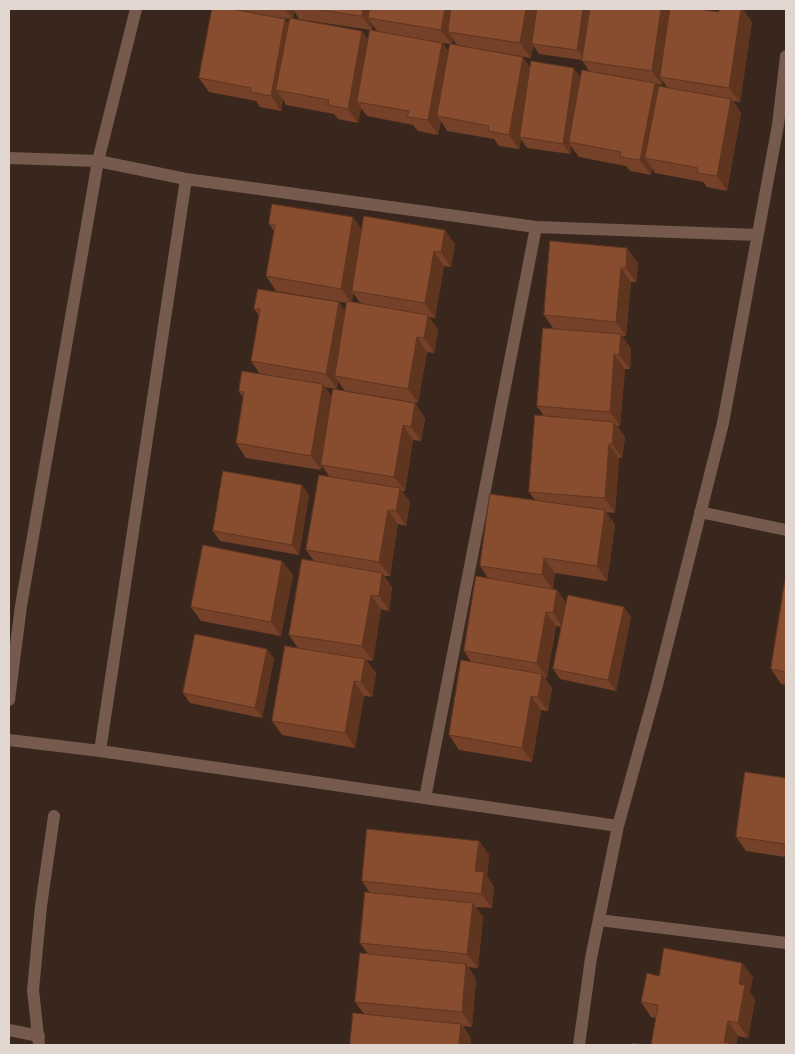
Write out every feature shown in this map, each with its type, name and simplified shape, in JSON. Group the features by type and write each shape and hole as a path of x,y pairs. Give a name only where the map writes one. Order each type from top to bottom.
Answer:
{"street":[{"path":"9,700 21,606 98,161 136,9"},
{"path":"579,1045 591,958 618,826 657,685 723,423 757,234 782,126 786,56"},
{"path":"9,158 98,161 186,179 536,227 757,234"},
{"path":"100,751 186,179"},
{"path":"425,798 536,227"},
{"path":"700,512 786,530"},
{"path":"9,740 100,751 618,826"},
{"path":"9,1030 39,1041 33,990 41,906 54,816"},
{"path":"598,920 786,943"}],"building":[{"path":"212,9 231,9 285,19 271,96 250,92 251,88 199,78"},
{"path":"316,9 363,9 362,16"},
{"path":"370,9 445,9 441,30 368,18"},
{"path":"451,9 526,9 520,43 448,32"},
{"path":"537,9 583,9 577,50 532,44"},
{"path":"590,9 661,9 652,71 582,61"},
{"path":"670,9 697,9 719,12 719,9 741,9 729,88 660,77"},
{"path":"290,18 362,31 348,109 328,105 329,100 276,90"},
{"path":"370,30 442,43 428,120 407,117 409,111 357,102"},
{"path":"450,44 523,57 509,135 488,131 489,126 437,116"},
{"path":"531,61 574,68 563,144 520,137"},
{"path":"582,70 655,83 640,160 620,157 621,152 569,142"},
{"path":"659,86 731,99 717,176 697,173 698,168 645,158"},
{"path":"272,204 353,217 341,289 266,276 275,225 269,224"},
{"path":"364,216 445,230 441,252 434,251 425,303 352,291"},
{"path":"550,241 627,248 626,268 621,268 616,322 544,315"},
{"path":"258,289 339,302 326,374 251,361 260,309 254,309"},
{"path":"347,301 428,315 424,338 417,337 408,389 335,376"},
{"path":"543,328 621,334 619,355 614,354 610,412 537,406"},
{"path":"242,371 323,384 311,456 236,443 244,392 239,391"},
{"path":"333,389 415,403 411,427 403,425 394,477 321,465"},
{"path":"535,415 614,422 612,444 609,444 605,498 529,492"},
{"path":"223,471 302,485 292,545 213,531"},
{"path":"319,475 400,488 396,511 388,510 379,562 306,550"},
{"path":"490,494 605,510 597,566 544,558 542,575 480,566"},
{"path":"203,545 282,561 271,622 191,607"},
{"path":"302,559 382,573 379,596 371,595 362,646 289,635"},
{"path":"476,576 557,590 553,613 546,612 537,663 464,651"},
{"path":"786,581 786,672 771,669"},
{"path":"568,595 624,607 608,680 553,669"},
{"path":"195,634 267,649 255,708 183,693"},
{"path":"285,646 365,659 361,682 354,681 345,733 272,721"},
{"path":"461,660 542,674 538,697 531,696 522,748 449,735"},
{"path":"745,772 786,778 786,844 736,837"},
{"path":"367,829 479,841 475,871 484,872 481,894 362,881"},
{"path":"365,892 473,903 467,954 360,943"},
{"path":"664,948 742,963 739,984 745,985 738,1023 728,1021 724,1042 734,1045 651,1045 658,1005 641,1002 647,973 659,976"},
{"path":"360,953 466,964 462,1012 355,1002"},
{"path":"353,1013 461,1024 459,1045 350,1045"}]}
